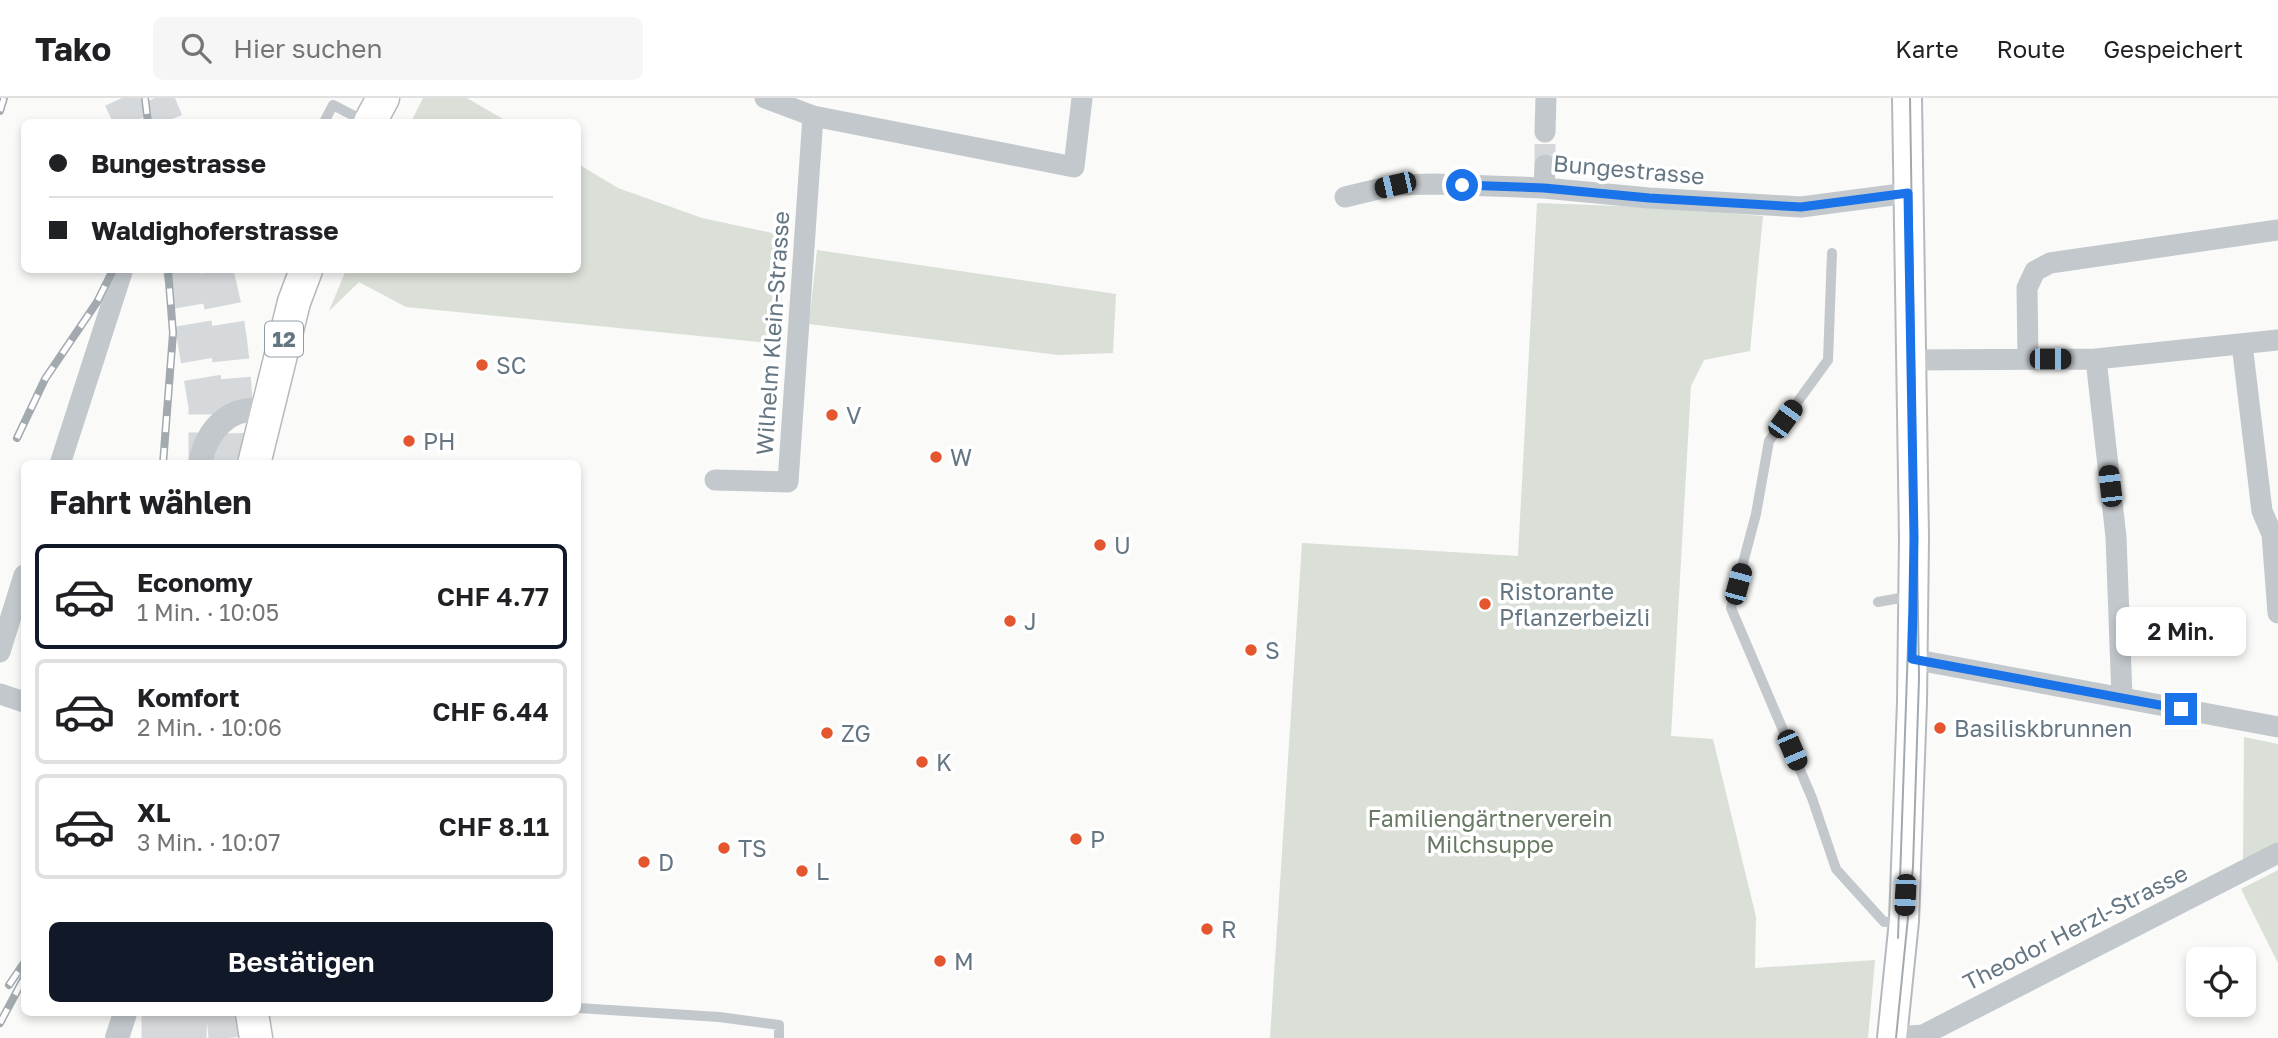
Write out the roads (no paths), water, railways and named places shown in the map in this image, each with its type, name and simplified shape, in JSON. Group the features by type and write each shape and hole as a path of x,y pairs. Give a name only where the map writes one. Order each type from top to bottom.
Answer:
{"main road":[{"path":"370,119 383,98"},
{"path":"1892,1036 1904,921 1914,596 1907,98"},
{"name":"12","path":"255,460 294,302 305,273"},
{"path":"252,1016 256,1038"}],"street":[{"path":"765,98 813,116 1074,167 1083,98"},
{"path":"1545,132 1546,98"},
{"name":"Wilhelm Klein-Strasse","path":"715,480 788,482 813,116"},
{"path":"1544,188 1545,165"},
{"name":"Bungestrasse","path":"1345,197 1395,185 1544,188 1649,198 1801,207 1908,193"},
{"path":"2028,359 2027,288 2035,271 2042,267 2050,263 2274,230"},
{"path":"61,460 122,273"},
{"path":"1911,360 2096,359 2278,340"},
{"path":"2242,344 2262,511 2272,534 2278,613"},
{"path":"2096,359 2116,537 2122,697"},
{"path":"201,460 209,435 218,424 236,413 253,408 267,411"},
{"path":"0,652 21,585"},
{"path":"1912,659 2278,727"},
{"path":"0,694 21,701"},
{"name":"Theodor Herzl-Strasse","path":"1892,1036 1923,1035 2278,853"},
{"path":"117,1038 123,1016"}],"lane":[{"path":"326,119 333,105 362,119"},
{"path":"1832,253 1828,360 1769,441 1756,514 1731,608 1812,798 1836,869 1884,922 1904,921"},
{"path":"1878,602 1914,596"},
{"path":"581,1008 719,1017 779,1025 779,1038"}],"tunnel":[{"path":"122,98 132,119"},
{"path":"155,98 164,119"},
{"path":"1545,132 1545,165"},
{"path":"182,273 190,305 207,406 207,460"},
{"path":"215,273 225,317 231,366 236,460"},
{"path":"160,1016 160,1038"},
{"path":"188,1038 189,1016"},
{"path":"225,1016 227,1038"}],"tram line":[{"path":"1896,1038 1913,867 1919,678 1910,98"},
{"path":"1898,938 1909,616"}],"railway":[{"path":"0,111 4,98"},
{"path":"145,98 148,119"},
{"path":"17,438 45,379 97,302 112,273"},
{"path":"163,460 173,333 168,273"},
{"path":"9,985 21,967"},
{"path":"0,1023 21,984"}],"place":[{"name":"SC","path":"482,365"},
{"name":"V","path":"832,415"},
{"name":"PH","path":"409,441"},
{"name":"W","path":"936,457"},
{"name":"U","path":"1100,545"},
{"name":"Ristorante Pflanzerbeizli","path":"1485,604"},
{"name":"J","path":"1010,621"},
{"name":"S","path":"1251,650"},
{"name":"Basiliskbrunnen","path":"1940,728"},
{"name":"ZG","path":"827,733"},
{"name":"K","path":"922,762"},
{"name":"P","path":"1076,839"},
{"name":"TS","path":"724,848"},
{"name":"D","path":"644,862"},
{"name":"L","path":"802,871"},
{"name":"R","path":"1207,929"},
{"name":"M","path":"940,961"}],"park label":[{"name":"Familiengärtnerverein Milchsuppe","path":"1490,831"}]}
